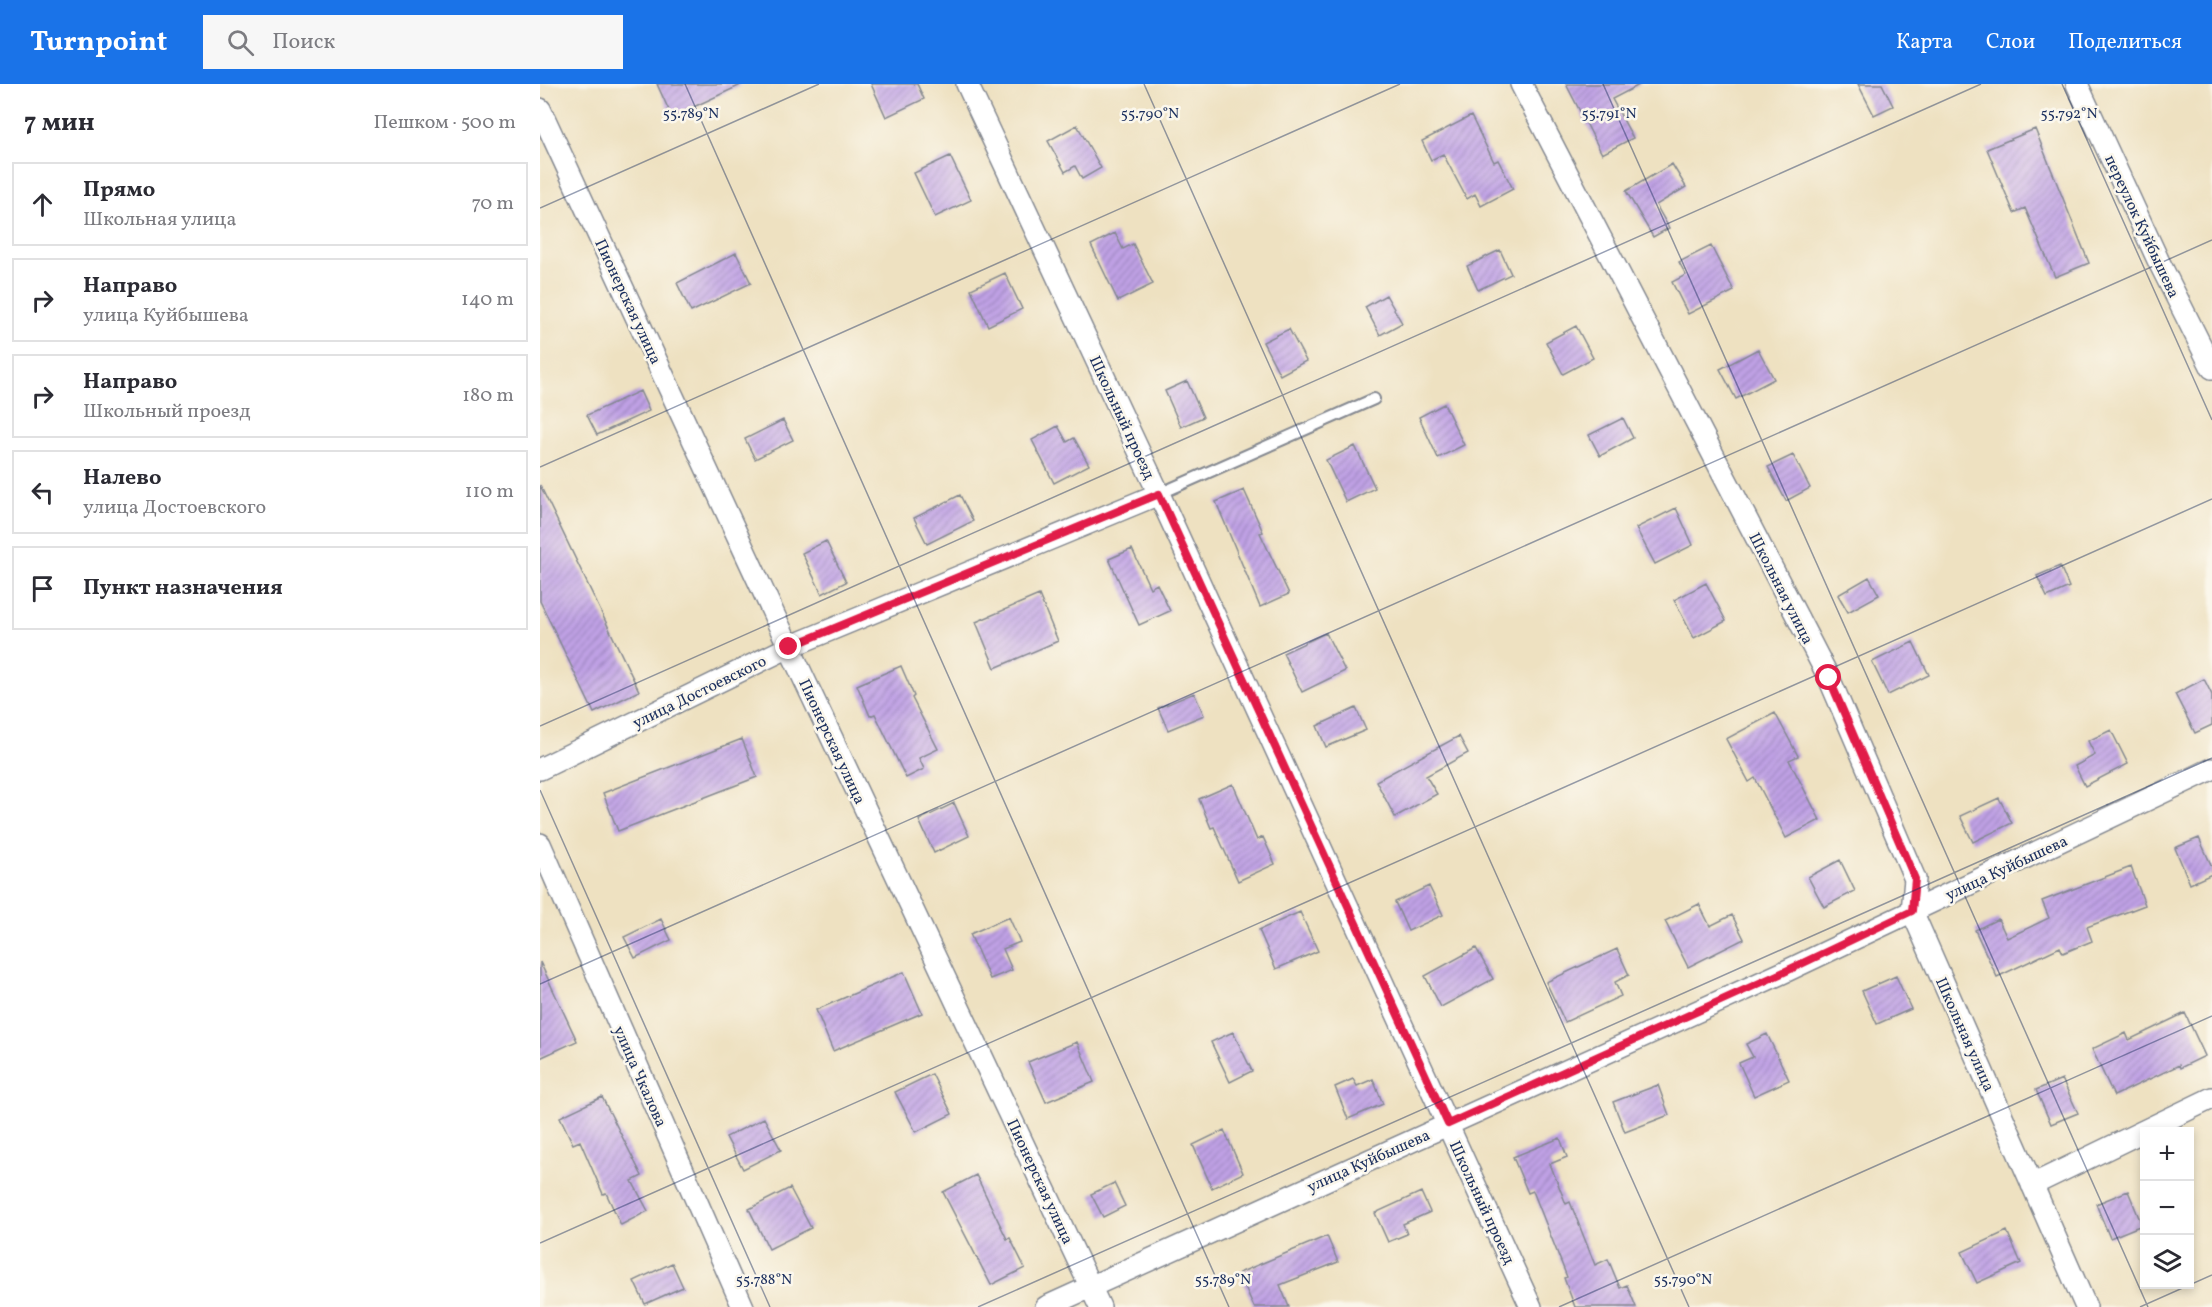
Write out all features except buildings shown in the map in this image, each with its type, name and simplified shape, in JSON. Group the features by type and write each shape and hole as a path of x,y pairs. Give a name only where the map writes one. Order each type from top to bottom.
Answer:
{"street":[{"name":"Школьный проезд","path":"968,84 1532,1307"},
{"name":"Школьная улица","path":"1521,84 1829,678 1915,879 1912,911 2086,1307"},
{"name":"переулок Куйбышева","path":"2077,84 2158,260 2212,368"},
{"name":"Пионерская улица","path":"540,108 789,647 1100,1307"},
{"name":"улица Достоевского","path":"540,769 789,647 1159,494"},
{"name":"улица Куйбышева","path":"1046,1307 1090,1285 1782,973 2212,769"},
{"name":"улица Чкалова","path":"540,844 743,1307"},
{"path":"2032,1185 2212,1098"}],"lane":[{"path":"1159,494 1374,399"}],"route":[{"path":"789,647 1159,494 1448,1124 1782,973 1912,911 1915,879 1829,678"}]}
